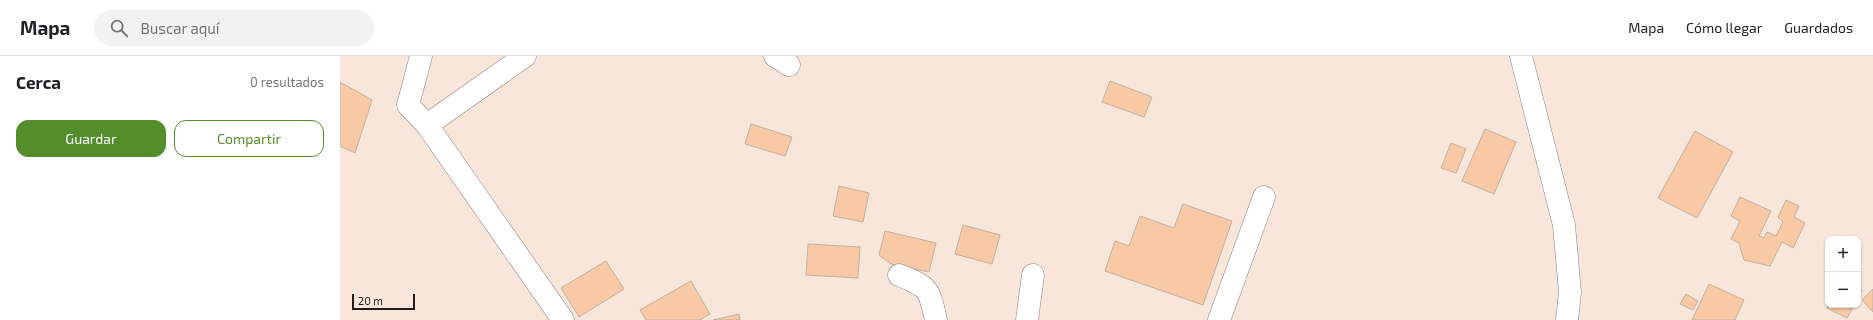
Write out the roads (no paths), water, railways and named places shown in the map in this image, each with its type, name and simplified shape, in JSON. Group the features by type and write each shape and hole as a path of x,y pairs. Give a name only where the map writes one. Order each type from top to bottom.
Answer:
{"street":[{"path":"421,56 408,105 427,125 563,320"},
{"path":"427,125 525,56"},
{"path":"1521,56 1564,225 1570,292 1567,320"},
{"path":"1219,320 1264,197"},
{"path":"899,275 922,284 931,298 936,320"},
{"path":"1027,320 1033,275"}]}
